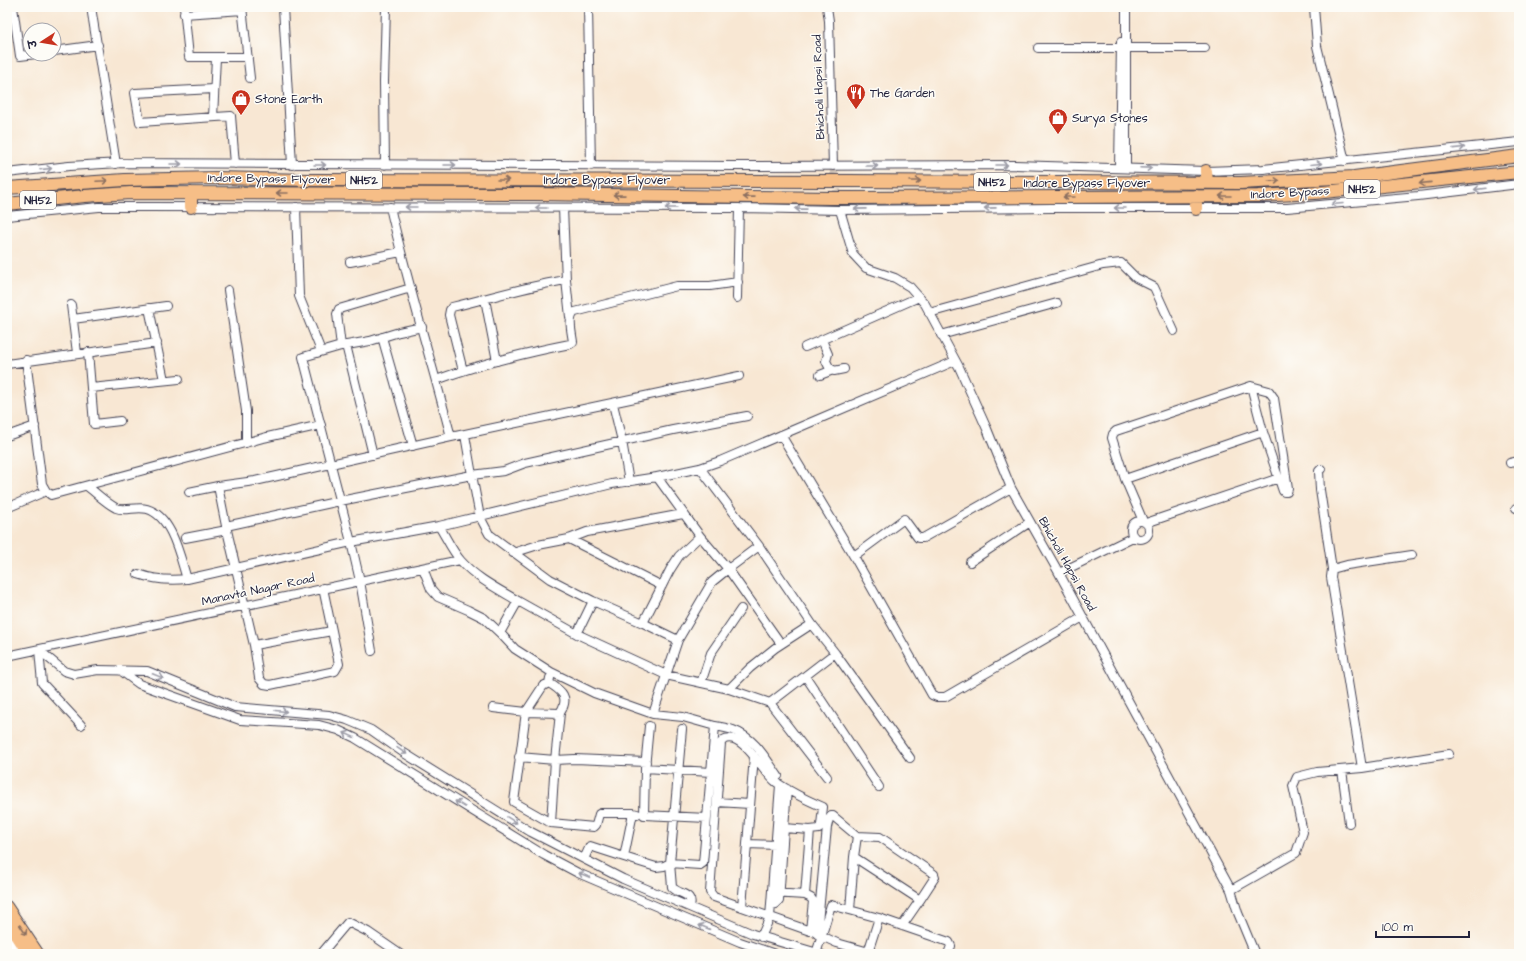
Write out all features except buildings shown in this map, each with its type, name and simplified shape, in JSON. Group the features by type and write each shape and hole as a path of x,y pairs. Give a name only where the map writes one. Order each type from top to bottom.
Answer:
{"highway":[{"name":"Indore Bypass","path":"1207,183 1241,183 1354,177 1519,156"},
{"path":"1206,171 1207,183"},
{"name":"Indore Bypass","path":"1200,196 1258,196 1314,193 1519,172"},
{"name":"Indore Bypass Flyover","path":"7,188 216,178 309,180 1207,183"},
{"name":"Indore Bypass Flyover","path":"7,204 69,197 130,193 573,194 843,198 1200,196"},
{"path":"191,193 191,207"},
{"path":"1196,209 1200,196"}],"main road":[{"path":"7,906 39,954"},
{"path":"7,923 27,954"}],"street":[{"path":"12,7 20,56 22,56"},
{"path":"91,7 116,164"},
{"path":"283,7 292,165"},
{"path":"385,165 384,82 386,7"},
{"path":"588,7 591,166"},
{"name":"Bhicholi Hapsi Road","path":"827,7 829,21 833,166"},
{"path":"1120,7 1123,48"},
{"path":"1122,168 1123,48 1126,7"},
{"path":"1314,7 1317,46 1345,161"},
{"path":"248,57 189,57 184,11 243,8 248,57 250,78"},
{"path":"62,50 98,45"},
{"path":"1038,48 1205,48"},
{"path":"213,117 216,58"},
{"path":"214,89 135,93 140,122 231,116 235,164"},
{"path":"7,173 69,166 116,164 591,166 1015,165 1206,171 1254,170 1519,142"},
{"path":"7,216 99,207 739,208 840,210 1287,208 1418,196 1519,184"},
{"path":"296,207 299,296 321,351"},
{"path":"390,207 451,437"},
{"path":"436,380 529,352 570,344 573,342 566,280 563,208"},
{"path":"737,298 739,208"},
{"name":"Bhicholi Hapsi Road","path":"840,210 853,254 866,268 895,278 910,287 925,304 955,361 987,429 1011,488 1059,573 1231,890 1238,913 1255,954"},
{"path":"350,262 401,252"},
{"path":"929,313 1103,265 1121,263 1136,278 1154,287 1174,331"},
{"path":"463,371 449,315 452,307 535,285 566,280"},
{"path":"570,316 575,312 676,286 710,286 738,282"},
{"path":"373,455 344,345 337,314 338,309 411,288"},
{"path":"228,290 246,411 246,443"},
{"path":"805,347 919,298"},
{"path":"485,299 497,361"},
{"path":"941,335 1056,303"},
{"path":"71,305 77,353"},
{"path":"73,319 166,306"},
{"path":"149,308 164,380"},
{"path":"372,651 360,581 351,542 330,465 304,357 344,345 370,341 422,327"},
{"path":"382,337 413,446"},
{"path":"822,340 828,354 826,362 833,370"},
{"path":"7,364 26,360 156,343"},
{"path":"88,352 94,424 120,421"},
{"path":"26,360 42,484 46,491 51,495 246,443 320,425"},
{"path":"138,574 154,579 171,581 187,579 351,542 480,517 612,484 700,468 955,361"},
{"path":"820,374 833,370 834,372 844,368"},
{"path":"189,492 218,486 255,482 451,437 613,404 739,376"},
{"path":"90,388 179,379"},
{"path":"1251,386 1263,432 1279,478 1283,491 1287,492 1288,489 1274,398 1269,391 1251,386 1116,431 1113,434 1112,438 1125,479 1144,522 1149,531 1147,536 1139,540 1134,537 1131,532 1131,526 1135,522 1144,522 1279,478"},
{"path":"613,404 622,441 628,482"},
{"path":"185,538 340,501 472,475 504,471 525,463 622,441 747,416"},
{"path":"7,436 35,426"},
{"path":"1125,479 1263,432"},
{"path":"465,435 480,517 489,534 550,579 678,640"},
{"path":"781,435 854,556 932,695 937,698 945,697 1083,617"},
{"path":"1510,463 1519,461"},
{"path":"700,468 759,546 812,624 835,653 910,758"},
{"path":"1321,469 1319,471 1320,490 1332,569 1331,577 1362,768"},
{"path":"657,477 682,514 728,569 781,644"},
{"path":"87,486 117,508 123,510 136,507 149,510 165,522 177,544 187,579"},
{"path":"218,486 226,528 254,645 259,678 264,684 270,685 335,671 339,664 323,588"},
{"path":"854,556 904,519 918,538 923,538 1011,488"},
{"path":"7,508 46,491"},
{"path":"513,553 538,545 569,540 587,532 682,514"},
{"path":"970,562 1030,522"},
{"path":"439,526 460,560 476,575 518,601 577,634 666,675 730,689 770,703 827,777"},
{"path":"643,623 670,570 679,556 700,536"},
{"path":"1059,573 1134,537"},
{"path":"569,540 662,586"},
{"path":"653,714 678,640 712,582 759,546"},
{"path":"1332,569 1347,565 1412,555"},
{"name":"Manavta Nagar Road","path":"7,656 460,560"},
{"path":"423,568 431,589 438,597 484,618 516,649 552,672 594,693 653,714 683,717 733,730 746,736 760,750 782,783 784,828 776,893 771,905 770,917 761,937"},
{"path":"500,633 518,601"},
{"path":"577,634 594,601"},
{"path":"700,683 711,653 741,610"},
{"path":"730,689 750,668 781,644 812,624"},
{"path":"254,645 332,631"},
{"path":"39,650 64,671 74,674 98,670 147,671 235,707 329,715 347,720 371,730 404,753 531,832 623,879 761,937 818,954 831,905 879,918 951,942 952,946 948,954"},
{"path":"39,650 42,683 49,688 81,724"},
{"path":"770,703 806,677 835,653"},
{"path":"119,670 139,684 240,720 319,725 338,730 355,738 544,855 578,873 740,942 776,954"},
{"path":"552,672 549,683 543,686 526,712 514,802 551,823 594,827 599,814 601,813 633,813 644,815 707,818"},
{"path":"806,677 880,787"},
{"path":"549,683 561,690 565,699 560,713 551,823"},
{"path":"493,708 526,712 560,713"},
{"path":"644,815 649,726"},
{"path":"584,859 590,846 656,867 664,866 670,863 703,864 715,726"},
{"path":"682,729 670,863 672,887 690,898 690,907"},
{"path":"776,893 805,895 809,896 813,900 810,931 714,897 710,892 721,743 723,740 730,738 742,744 754,756 769,776 823,807 821,825 819,829 810,830 784,828"},
{"path":"1231,890 1296,853 1303,832 1294,786 1297,777 1317,772 1362,768 1449,754"},
{"path":"742,907 754,756"},
{"path":"519,757 555,760 575,759 711,772"},
{"path":"1342,770 1349,823"},
{"path":"776,893 775,845 782,783"},
{"path":"717,802 750,804"},
{"path":"624,857 633,813"},
{"path":"879,918 872,953 837,944 817,934 829,819 833,816 857,836 880,837 935,875 934,880 902,926"},
{"path":"805,895 810,830"},
{"path":"850,910 857,836"},
{"path":"747,844 775,845"},
{"path":"854,857 920,900"},
{"path":"321,954 348,922 368,932 400,954"},
{"path":"7,938 17,954"}],"tunnel":[{"path":"833,166 840,210"}],"place":[{"name":"The Garden","path":"856,110"},
{"name":"Stone Earth","path":"241,116"},
{"name":"Surya Stones","path":"1058,135"}]}
